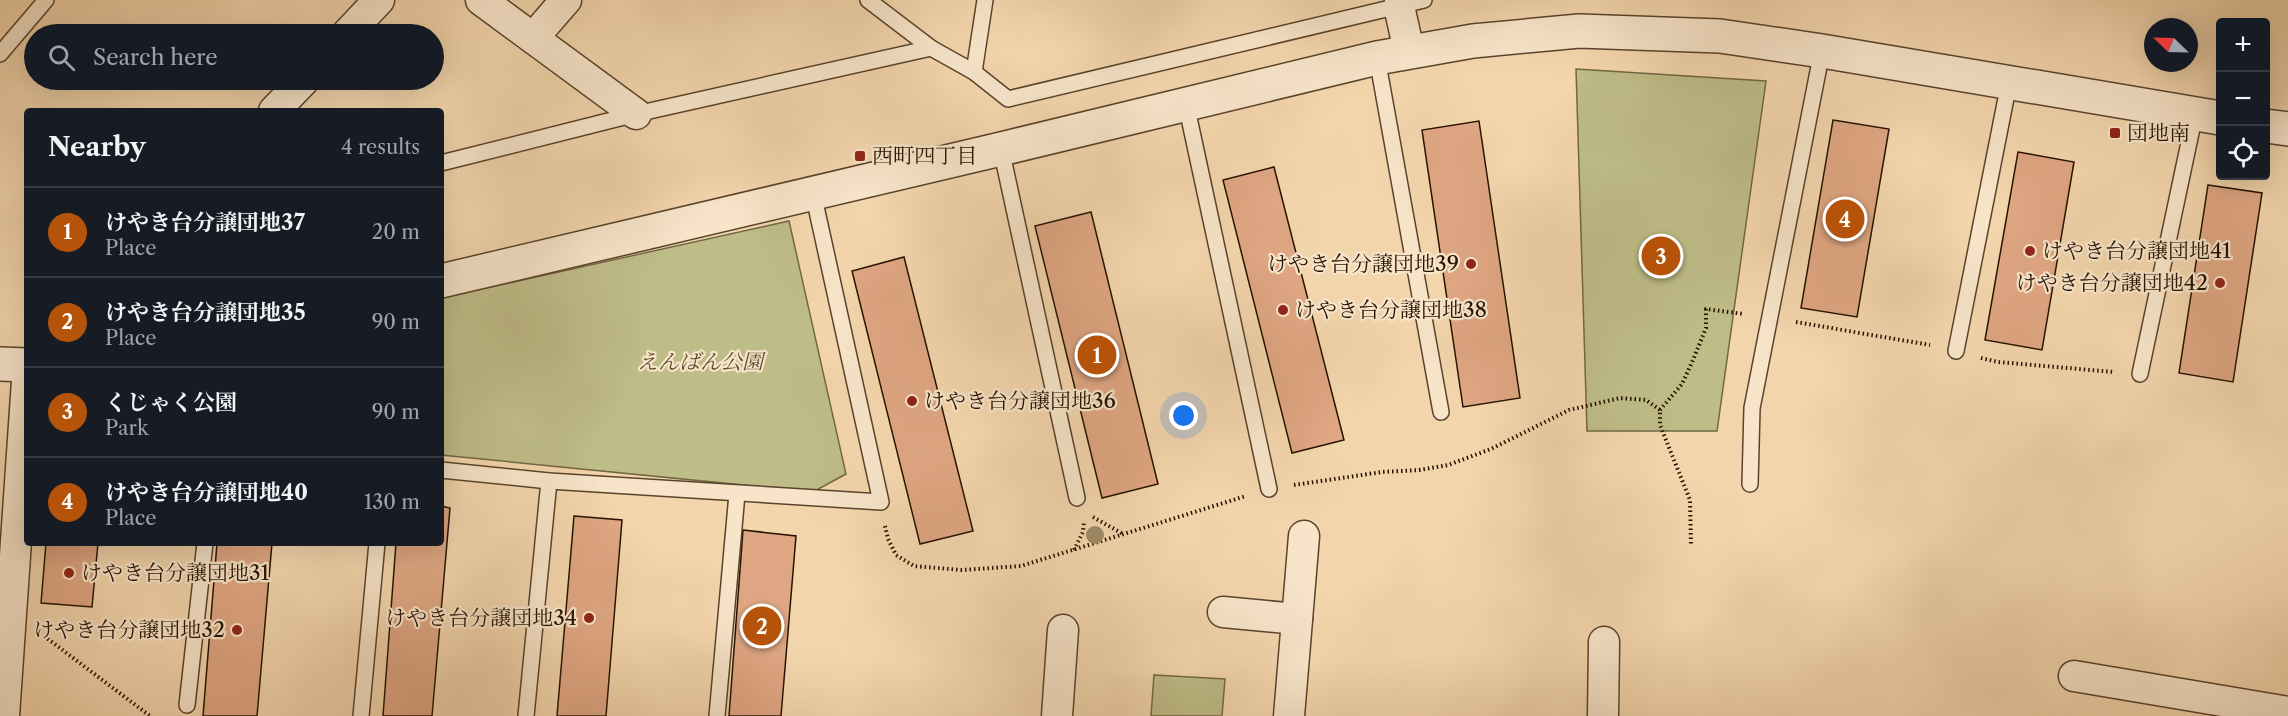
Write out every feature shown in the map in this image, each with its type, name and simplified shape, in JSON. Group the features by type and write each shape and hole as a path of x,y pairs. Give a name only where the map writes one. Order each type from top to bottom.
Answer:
{"street":[{"path":"356,24 379,0"},
{"path":"481,0 636,114"},
{"path":"533,38 566,0"},
{"path":"1409,51 1411,3"},
{"path":"444,280 1377,58 1473,41 1579,31 1720,36 2208,116"},
{"path":"277,108 294,90"},
{"path":"2270,127 2288,129"},
{"path":"0,364 24,365"},
{"path":"3,701 24,421"},
{"path":"1289,716 1304,536"},
{"path":"1223,612 1297,619"},
{"path":"1057,716 1063,630"},
{"path":"1603,716 1604,642"},
{"path":"2074,676 2288,712"}],"lane":[{"path":"26,24 46,0"},
{"path":"868,0 931,48 974,72 1008,99 1411,3"},
{"path":"974,72 985,0"},
{"path":"0,54 24,26"},
{"path":"444,162 636,114 931,48"},
{"path":"1750,484 1752,408 1822,51"},
{"path":"1377,58 1441,412"},
{"path":"1956,351 2009,83"},
{"path":"1186,104 1269,489"},
{"path":"2140,374 2208,116"},
{"path":"1000,149 1077,498"},
{"path":"444,470 549,481 881,502 813,193"},
{"path":"526,716 549,481"},
{"path":"717,716 737,494"},
{"path":"187,705 205,546"},
{"path":"361,716 377,546"}],"path":[{"path":"1691,545 1690,500 1660,424 1660,410 1682,384 1693,360 1706,328 1706,309 1770,317"},
{"path":"881,502 888,539 897,555 914,566 962,570 1021,566 1269,489 1382,471 1419,470 1448,465 1491,449 1569,410 1620,398 1646,400 1660,410"},
{"path":"1074,550 1083,532 1085,512 1124,534"},
{"path":"37,631 150,716"}],"green space":[{"path":"1576,69 1766,81 1717,431 1587,431"},
{"name":"えんばん公園","path":"789,221 846,474 813,492 444,455 444,297"},
{"path":"1154,675 1225,679 1222,716 1151,716"}],"building":[{"path":"1833,120 1889,129 1857,317 1801,308"},
{"name":"けやき台分譲団地39","path":"1479,121 1520,398 1463,407 1422,130"},
{"name":"けやき台分譲団地41","path":"2018,152 2074,162 2042,350 1985,340"},
{"name":"けやき台分譲団地38","path":"1274,167 1344,440 1292,453 1223,180"},
{"name":"けやき台分譲団地42","path":"2208,185 2262,193 2233,382 2179,373"},
{"path":"1091,212 1158,484 1102,498 1035,226"},
{"name":"けやき台分譲団地36","path":"904,257 973,531 920,544 852,271"},
{"path":"444,507 450,508 432,716 383,716 396,546 444,546"},
{"name":"けやき台分譲団地34","path":"574,516 622,520 606,716 557,716"},
{"path":"743,530 796,536 781,716 729,716"},
{"name":"けやき台分譲団地31","path":"46,546 98,546 92,607 41,603"},
{"name":"けやき台分譲団地32","path":"217,546 272,546 257,716 203,716"}],"place":[{"name":"団地南","path":"2115,133"},
{"name":"西町四丁目","path":"860,156"},
{"name":"けやき台分譲団地40","path":"1845,219"},
{"name":"けやき台分譲団地41","path":"2030,251"},
{"name":"くじゃく公園","path":"1661,256"},
{"name":"けやき台分譲団地39","path":"1471,264"},
{"name":"けやき台分譲団地42","path":"2220,283"},
{"name":"けやき台分譲団地38","path":"1283,310"},
{"name":"けやき台分譲団地37","path":"1097,355"},
{"name":"けやき台分譲団地36","path":"912,401"},
{"name":"けやき台分譲団地31","path":"69,573"},
{"name":"けやき台分譲団地34","path":"589,618"},
{"name":"けやき台分譲団地35","path":"762,626"},
{"name":"けやき台分譲団地32","path":"237,630"}]}
